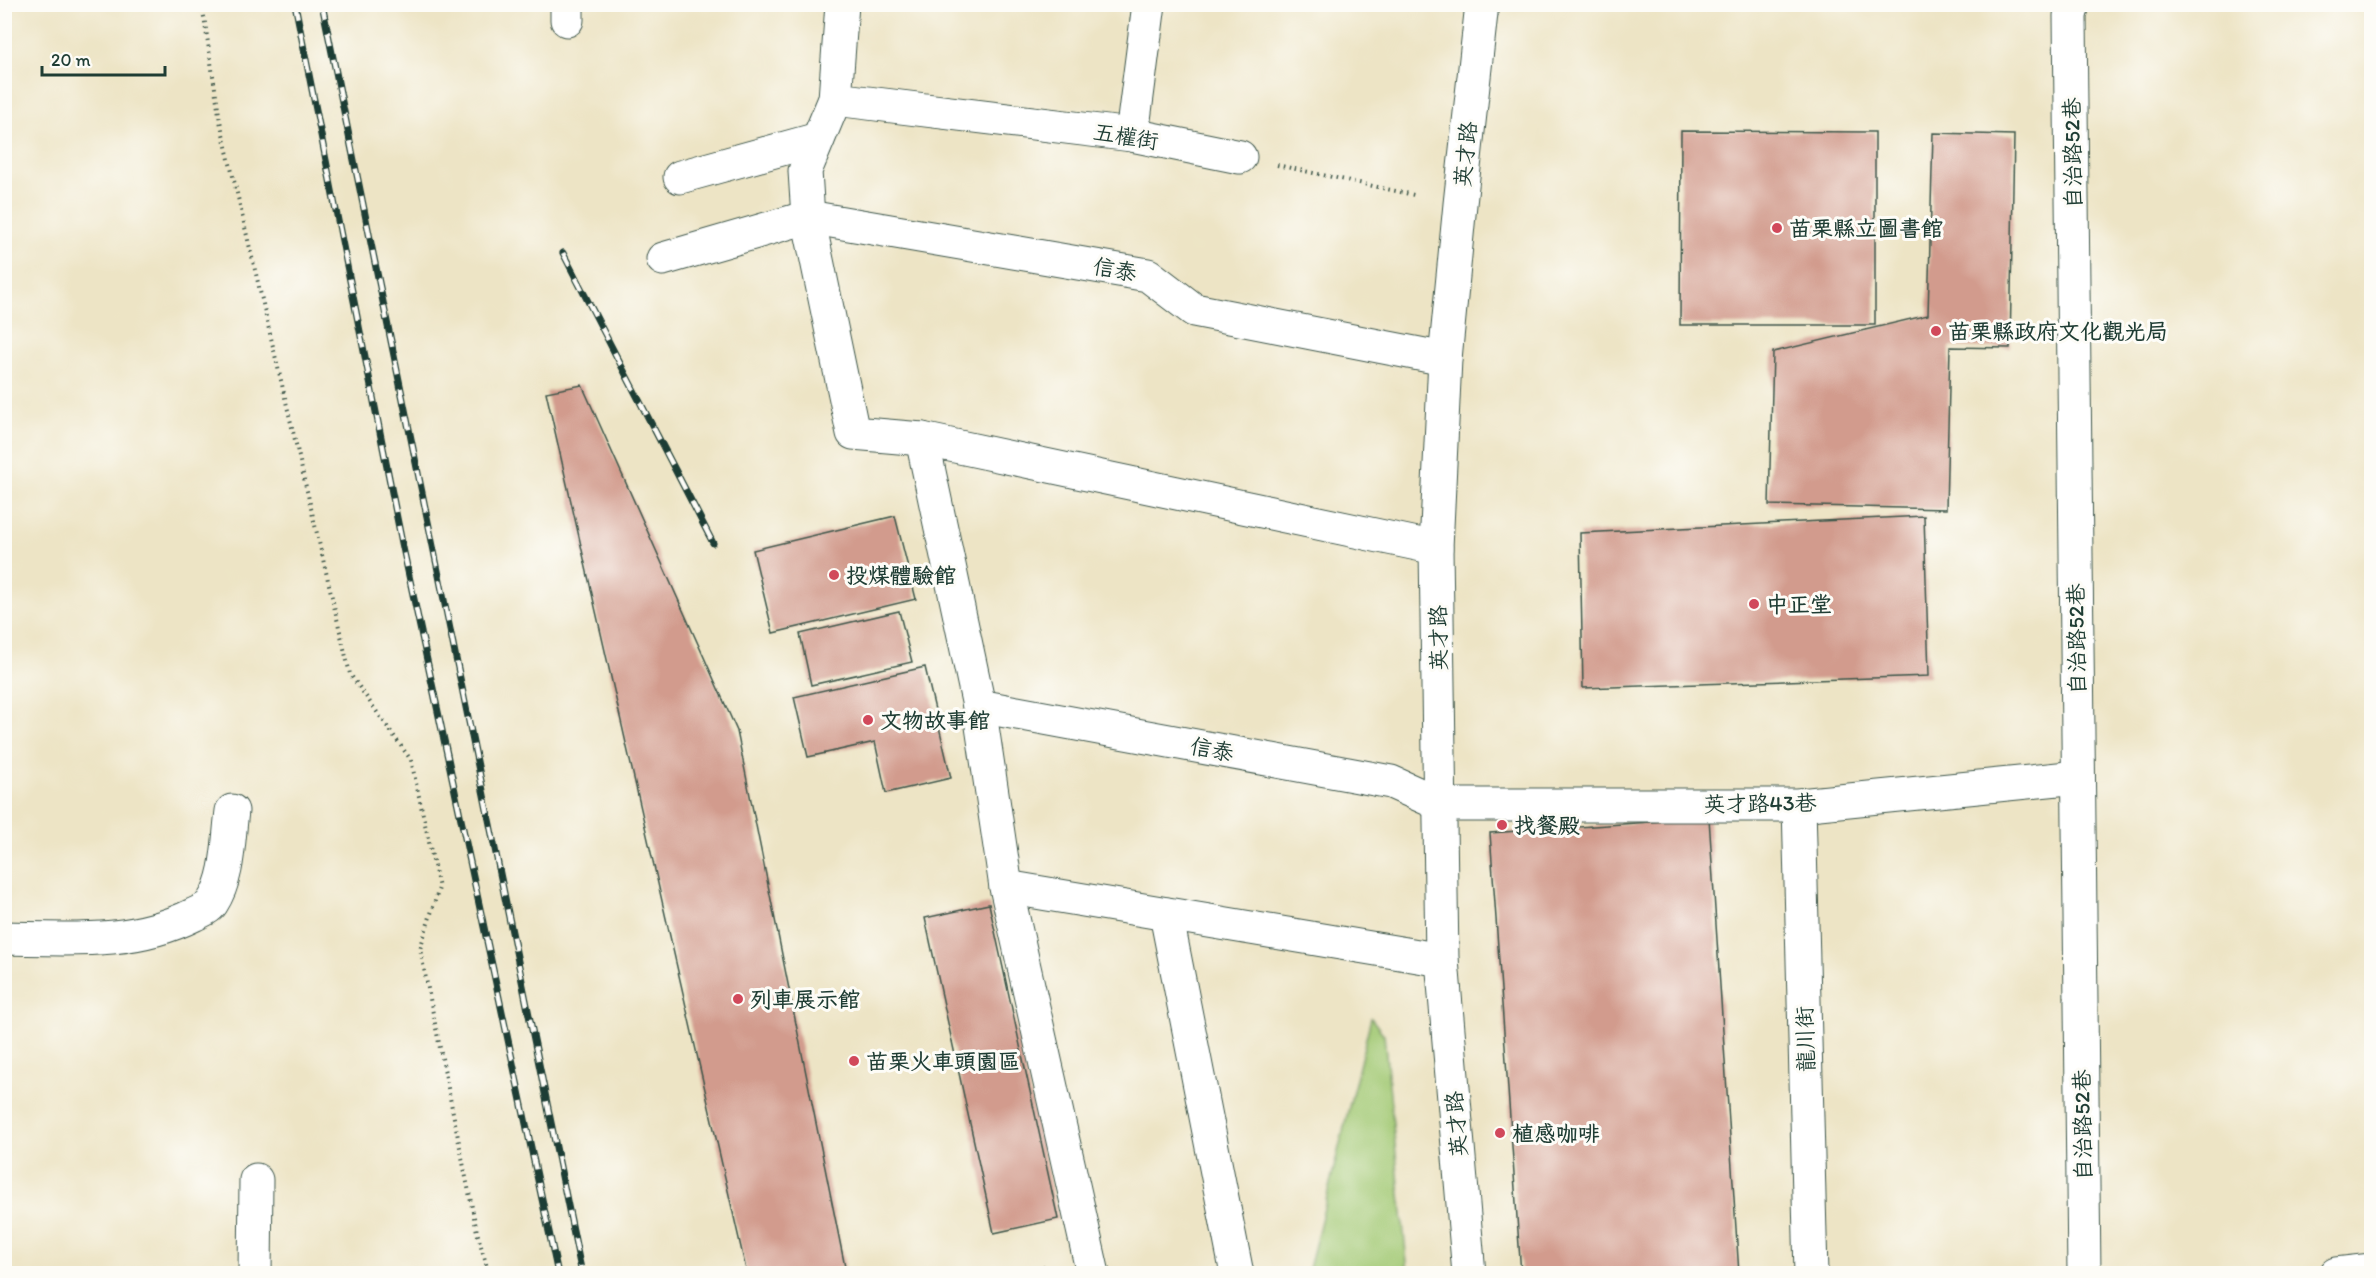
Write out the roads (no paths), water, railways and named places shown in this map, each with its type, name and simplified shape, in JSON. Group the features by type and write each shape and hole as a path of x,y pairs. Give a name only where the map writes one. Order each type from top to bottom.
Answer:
{"street":[{"path":"842,4 835,99 805,171 808,217 853,433 922,439 1436,548"},
{"path":"1132,135 1149,4"},
{"name":"英才路","path":"1469,1274 1442,960 1442,805 1436,548 1445,359 1482,4"},
{"name":"自治路52巷","path":"2073,4 2070,16 2084,1274"},
{"name":"五權街","path":"835,99 1132,135 1240,158"},
{"path":"680,177 818,139"},
{"path":"663,259 808,217"},
{"name":"信泰","path":"808,217 1148,275 1194,310 1445,359"},
{"path":"922,439 979,706 1006,887 1093,1274"},
{"name":"信泰","path":"979,706 1390,782 1442,805"},
{"name":"英才路43巷","path":"1442,805 1798,804 2078,777"},
{"name":"龍川街","path":"1798,804 1811,1274"},
{"path":"4,938 103,940 131,936 185,919 210,906 222,885 232,811"},
{"path":"1006,887 1442,960"},
{"path":"1166,915 1237,1274"},
{"path":"255,1274 256,1180"},
{"path":"2336,1274 2372,1270"}],"railway":[{"path":"295,4 402,543 558,1274"},
{"path":"322,4 582,1274"},
{"path":"563,253 713,543"}],"place":[{"name":"苗栗縣立圖書館","path":"1777,228"},
{"name":"苗栗縣政府文化觀光局","path":"1936,331"},
{"name":"投煤體驗館","path":"834,575"},
{"name":"中正堂","path":"1754,604"},
{"name":"文物故事館","path":"868,720"},
{"name":"找餐殿","path":"1502,825"},
{"name":"列車展示館","path":"738,999"},
{"name":"苗栗火車頭園區","path":"854,1061"},
{"name":"植感咖啡","path":"1500,1133"}]}
